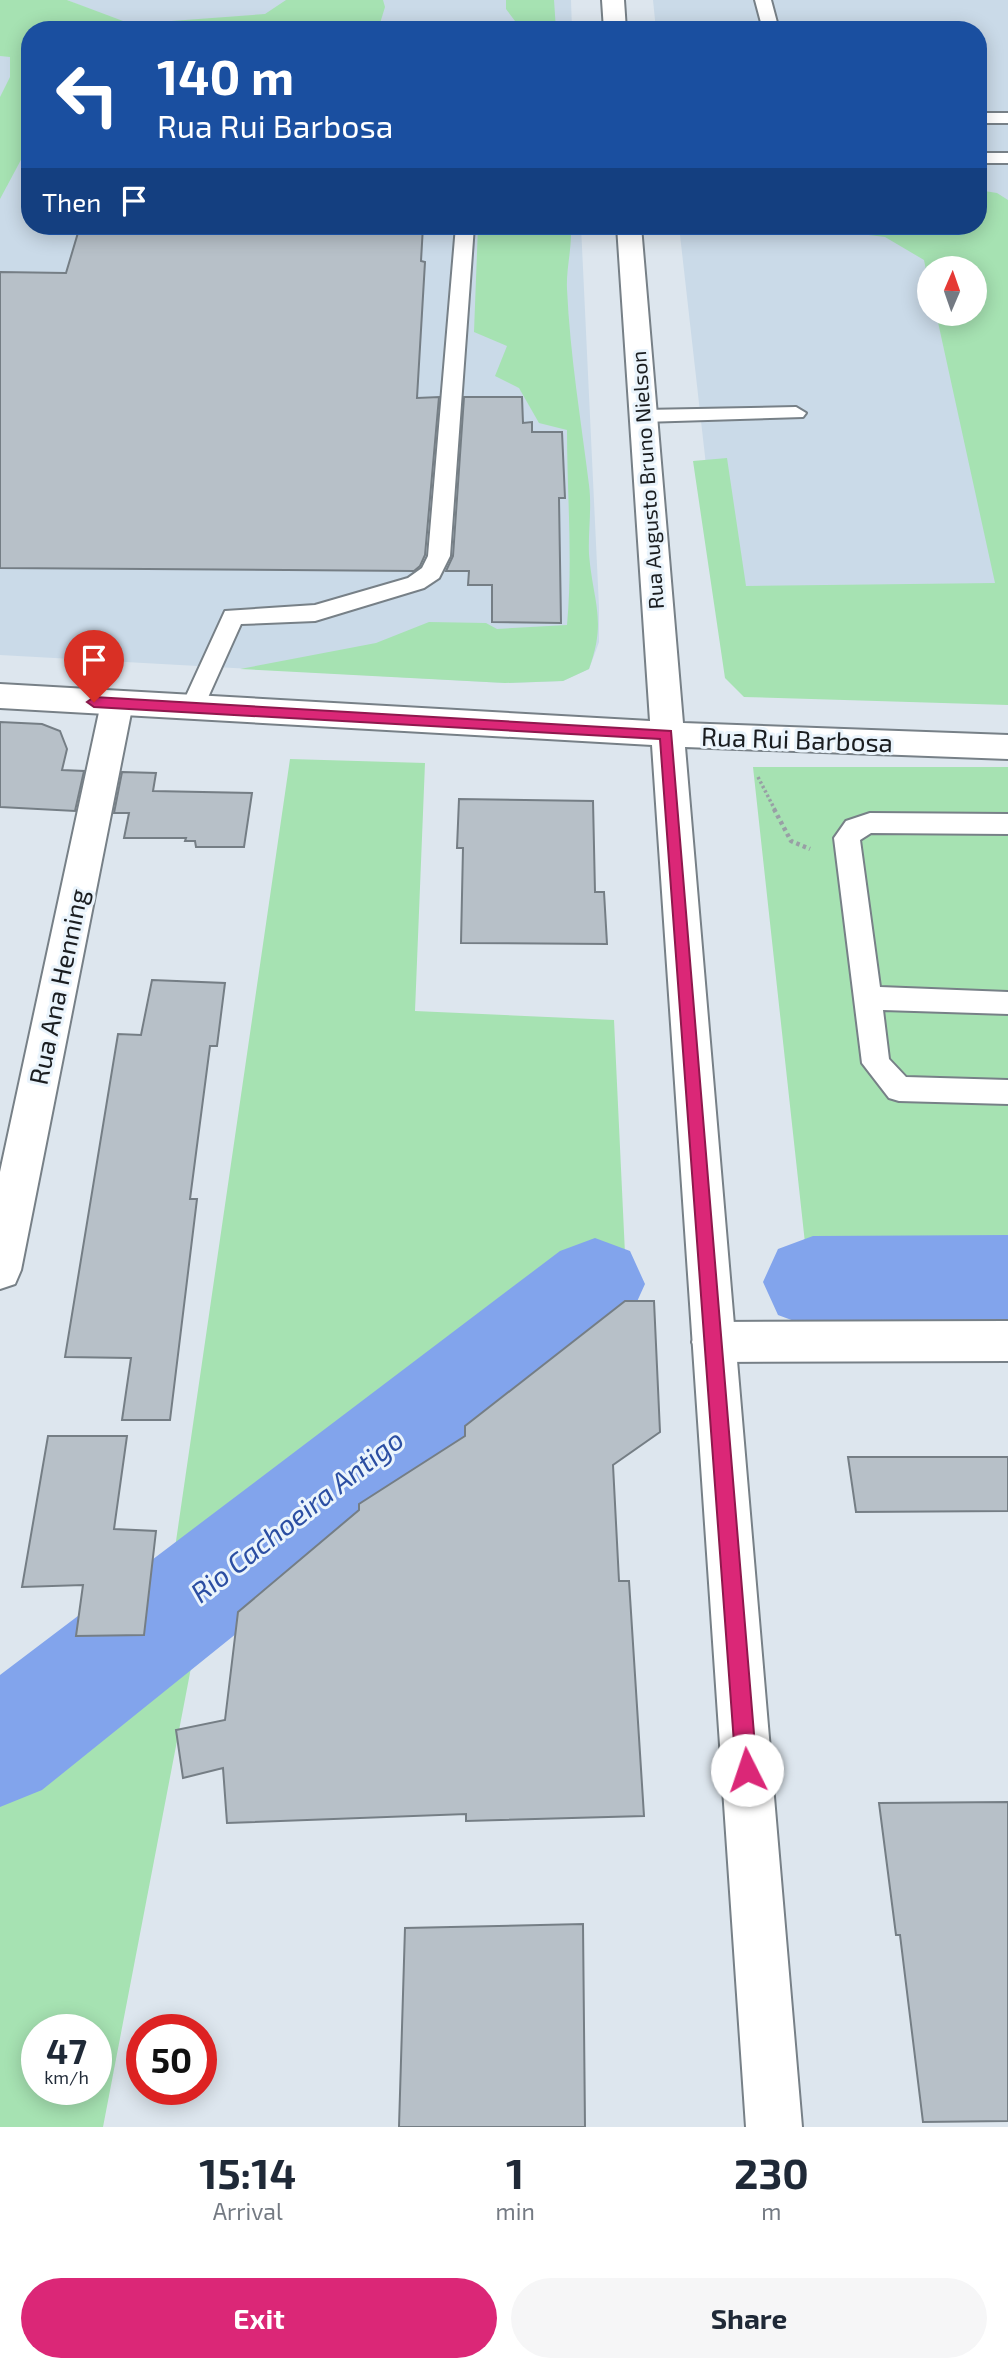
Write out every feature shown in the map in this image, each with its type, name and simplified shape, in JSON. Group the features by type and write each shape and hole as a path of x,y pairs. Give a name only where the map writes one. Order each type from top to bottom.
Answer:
{"main road":[{"path":"613,0 614,21"},
{"name":"Rua Augusto Bruno Nielson","path":"630,235 774,2127"},
{"name":"Rua Rui Barbosa","path":"0,696 666,734 1008,747"},
{"name":"Rua Ana Henning","path":"0,1270 117,703"},
{"path":"714,1342 1008,1341"}],"lane":[{"path":"763,0 769,21"},
{"path":"987,118 1008,118"},
{"path":"987,158 1008,158"},
{"path":"193,707 233,617 315,614 416,583 431,573 439,556 464,235"},
{"path":"643,416 796,413"},
{"path":"1008,824 870,823 855,828 847,838 876,1063 899,1089 1008,1092"},
{"path":"868,998 1008,1003"}],"path":[{"path":"753,738 758,777 790,841 849,867"}],"shaded area":[{"path":"67,0 571,0 572,21 112,21"},
{"path":"653,0 1008,0 1008,699 729,669 680,235 987,235 987,21 655,21"},
{"path":"0,56 21,56 21,235 581,235 599,607 599,642 589,669 563,681 505,683 0,655"}],"green space":[{"path":"0,0 67,0 123,21 21,21 21,160 0,199 0,97 10,77 10,57 0,56"},
{"path":"286,0 383,0 385,7 381,21 171,21 265,14"},
{"path":"506,0 554,0 555,21 515,21 506,9"},
{"path":"987,191 997,193 1008,200 1008,705 744,697 725,678 693,461 727,458 746,586 995,583 939,326 987,326 987,256 917,256 885,237 869,235 987,235"},
{"path":"478,235 571,235 567,281 568,314 589,485 589,554 598,624 589,669 563,681 505,683 240,669 376,643 429,622 486,623 497,629 567,625 570,552 567,430 539,423 519,388 495,376 507,346 474,332"},
{"path":"290,759 425,763 415,1011 614,1020 627,1296 199,1626 112,2080 112,2014 21,2014 21,2105 107,2105 103,2127 0,2127 0,1745 143,1656 175,1548"},
{"path":"753,767 1008,767 1008,1245 805,1243"}],"building":[{"path":"77,235 422,235 421,261 425,262 417,398 439,397 425,555 420,566 414,571 0,568 0,272 66,273"},
{"path":"464,397 522,397 523,423 532,422 532,432 562,432 565,498 559,498 561,623 492,622 492,585 468,585 469,571 446,571 453,556"},
{"path":"0,722 42,724 60,731 67,749 62,770 84,771 75,811 0,807"},
{"path":"122,772 156,773 153,791 252,793 244,847 196,847 195,841 185,841 186,838 124,838 129,813 114,813"},
{"path":"459,799 593,801 595,892 604,892 607,944 461,943 463,848 457,848"},
{"path":"152,980 225,983 217,1046 210,1046 190,1199 197,1199 170,1420 122,1420 131,1358 65,1357 118,1034 141,1035"},
{"path":"625,1301 654,1301 660,1432 613,1465 619,1581 629,1581 644,1816 466,1821 466,1814 227,1823 223,1768 183,1778 176,1730 225,1720 238,1612 359,1510 359,1504 465,1436 465,1426"},
{"path":"48,1436 127,1436 114,1529 156,1531 144,1635 76,1636 83,1585 22,1587"},
{"path":"848,1457 1008,1457 1008,1511 856,1512"},
{"path":"1008,1802 1008,2121 923,2122 900,1935 896,1935 879,1803"},
{"path":"583,1924 585,2127 399,2127 405,1928"}],"waterway":[{"name":"Rio Cachoeira Antigo","path":"813,1282 1008,1281"},
{"name":"Rio Cachoeira Antigo","path":"0,1748 595,1284"}],"route":[{"path":"94,702 666,734 747,1770"}]}
